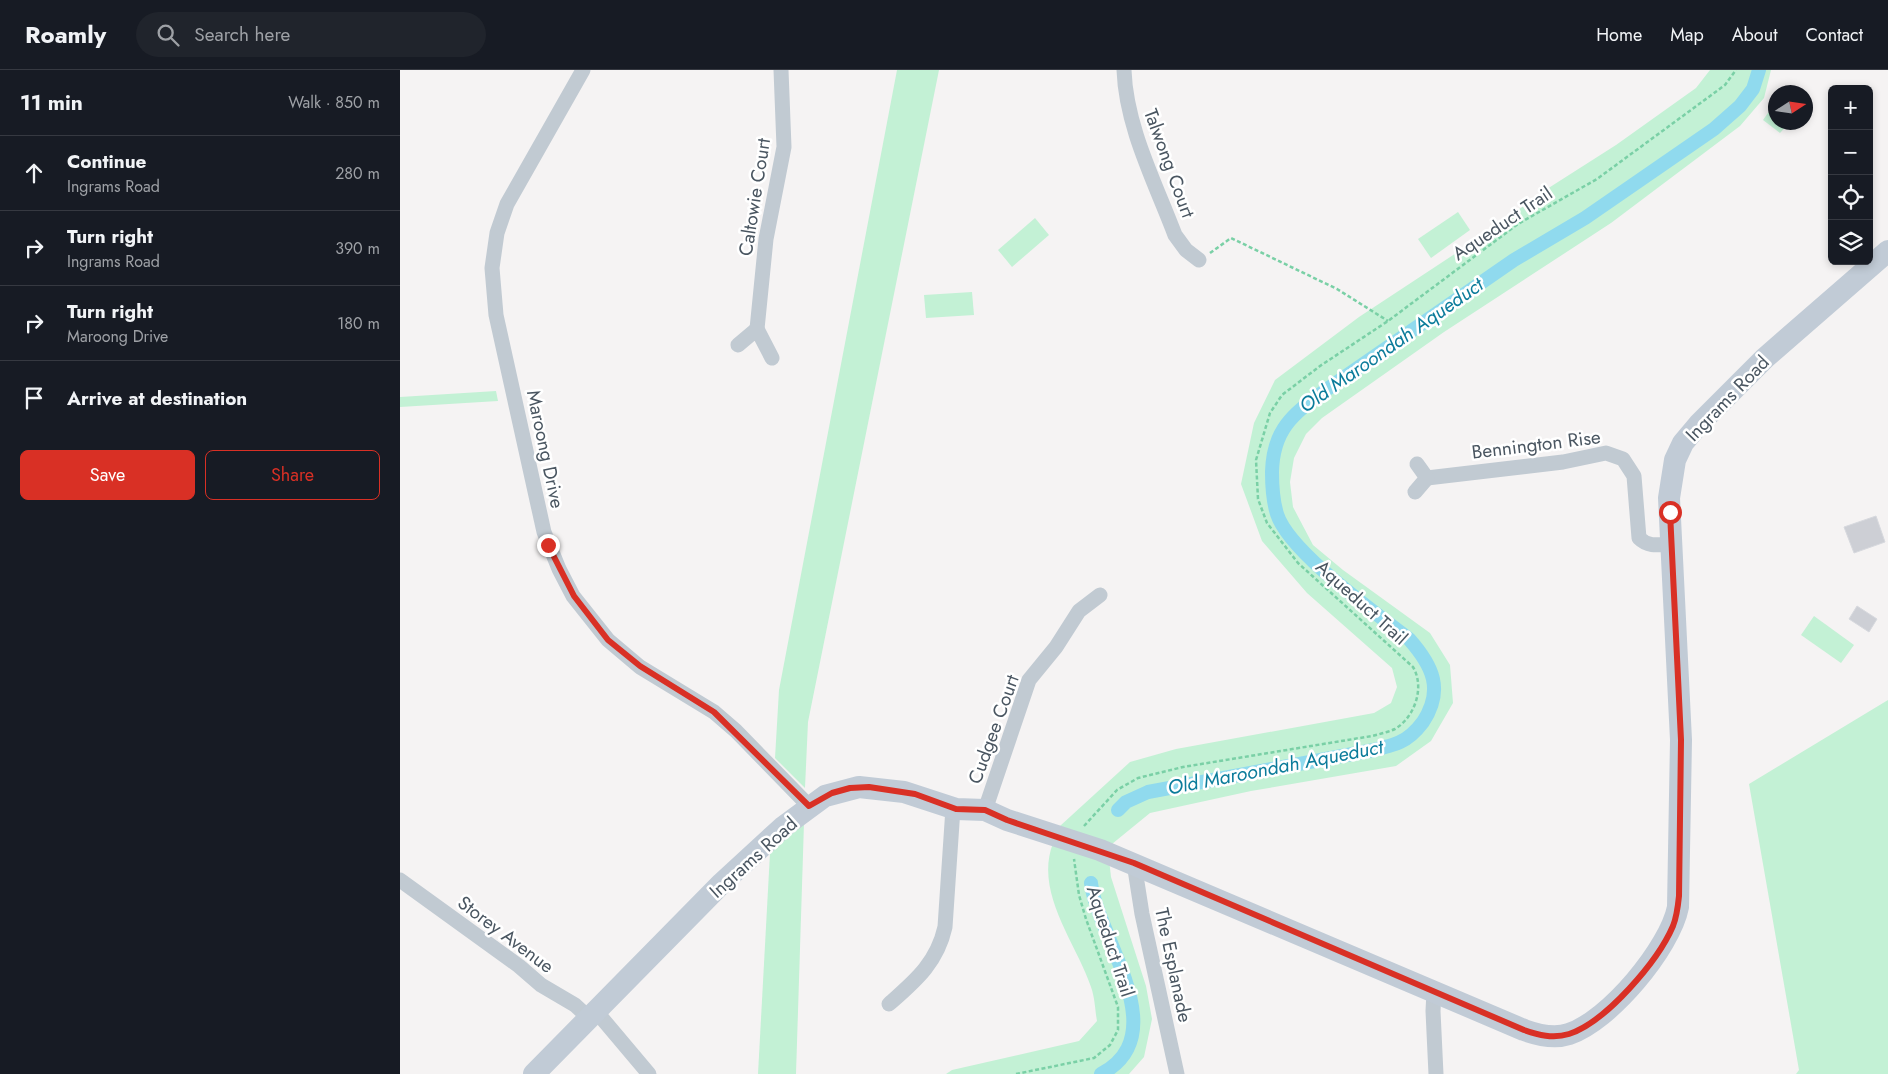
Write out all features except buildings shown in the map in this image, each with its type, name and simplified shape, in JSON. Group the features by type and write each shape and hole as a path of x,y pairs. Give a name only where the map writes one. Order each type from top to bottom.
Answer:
{"street":[{"name":"Maroong Drive","path":"583,70 510,198 500,224 492,268 496,314 544,532 559,569 574,596 608,640 640,666 714,712 809,806"},
{"name":"Caltowie Court","path":"756,329 765,245 784,147 781,70"},
{"name":"Talwong Court","path":"1124,70 1127,100 1133,124 1176,235 1186,250 1198,260"},
{"name":"Ingrams Road","path":"534,1074 729,877 809,806 832,793 850,788 869,787 915,794 953,808 985,810 1007,820 1072,840 1134,863 1536,1034 1553,1036 1570,1034 1596,1019 1646,967 1668,935 1676,916 1679,896 1681,755 1671,544 1671,479 1679,451 1688,436 1753,369 1888,251"},
{"path":"738,345 756,329 772,358"},
{"name":"Bennington Rise","path":"1426,478 1563,462 1598,454 1615,455 1630,466 1634,476 1639,538 1644,543 1651,545 1671,544"},
{"path":"1415,492 1426,478 1417,464"},
{"name":"Cudgee Court","path":"985,810 1029,680 1056,647 1079,611 1100,595"},
{"path":"889,1004 929,967 942,941 945,927 953,808"},
{"name":"The Esplanade","path":"1134,863 1142,914 1174,1070"},
{"name":"Storey Avenue","path":"400,880 519,966 541,986 592,1014 649,1074"},
{"path":"1434,992 1436,1074"}],"path":[{"name":"Aqueduct Trail","path":"1016,1074 1094,1058 1110,1045 1118,1030 1118,1007 1079,895 1072,840 1116,790 1138,778 1183,767 1372,736 1395,728 1411,711 1418,695 1417,673 1413,667 1298,563 1286,550 1262,512 1256,472 1258,450 1270,413 1282,395 1320,366 1388,321 1518,224 1597,179 1725,84 1736,70"},
{"path":"1198,260 1231,238 1338,289 1388,321"}],"green space":[{"path":"897,70 939,70 808,722 805,788 775,758 779,690"},
{"path":"1710,70 1771,70 1764,98 1740,126 1611,223 1444,332 1322,418 1306,434 1294,458 1290,482 1293,507 1313,545 1343,570 1430,633 1450,665 1453,703 1431,741 1396,766 1251,791 1150,813 1112,844 1060,826 1130,762 1176,749 1374,713 1391,703 1397,687 1392,668 1307,593 1262,541 1241,484 1254,423 1275,380 1359,317 1479,238 1547,189 1616,145 1696,88"},
{"path":"1768,113 1768,124 1763,120"},
{"path":"1458,212 1470,230 1431,258 1418,239"},
{"path":"1035,218 1049,235 1012,267 998,250"},
{"path":"972,292 974,315 926,318 924,295"},
{"path":"496,391 498,401 400,407 400,397"},
{"path":"1814,616 1854,645 1841,663 1801,635"},
{"path":"1888,700 1888,1074 1796,1074 1799,1070 1749,784"},
{"path":"804,823 796,1074 758,1074 770,853"},
{"path":"1053,843 1109,859 1111,877 1146,986 1152,1019 1144,1057 1129,1074 946,1074 952,1070 1079,1041 1097,1021 1091,987 1059,917 1053,899 1049,880 1049,862"}],"waterway":[{"name":"Old Maroondah Aqueduct","path":"1118,810 1126,802 1148,792 1374,750 1400,742 1413,734 1423,722 1433,699 1434,689 1430,669 1409,639 1335,581 1298,546 1285,529 1277,514 1273,493 1273,457 1280,434 1302,408 1323,392 1514,260 1585,218 1714,129 1740,106 1753,89 1759,70"},
{"name":"Old Maroondah Aqueduct","path":"1091,883 1097,906 1127,984 1133,1011 1132,1035 1122,1057 1101,1074"}],"route":[{"path":"548,545 574,596 589,618 608,640 640,666 714,712 809,806 832,793 850,788 869,787 915,794 956,809 985,810 1007,820 1072,840 1134,863 1524,1030 1544,1036 1561,1036 1570,1034 1596,1019 1620,996 1663,944 1676,916 1679,896 1681,740 1670,512"}]}
